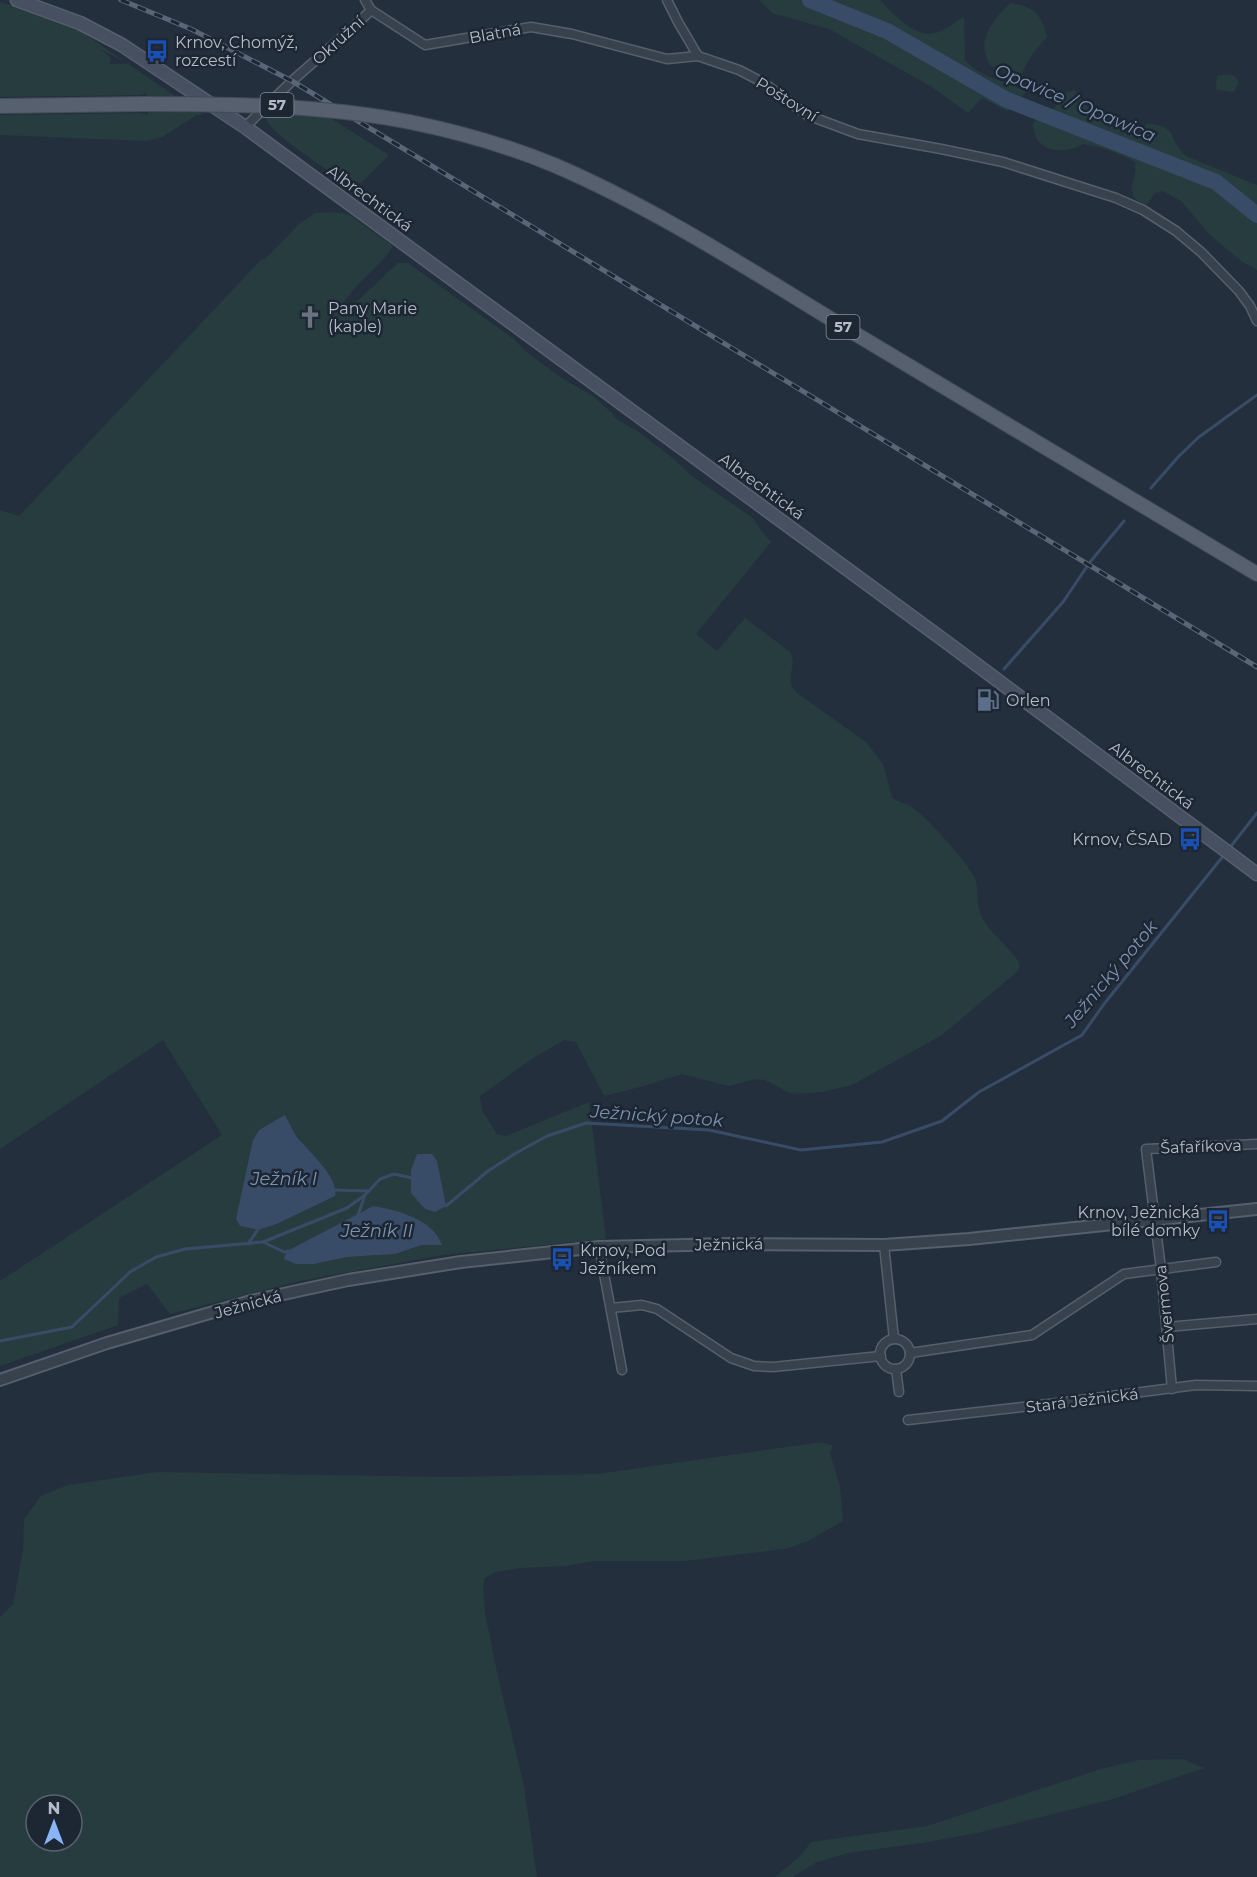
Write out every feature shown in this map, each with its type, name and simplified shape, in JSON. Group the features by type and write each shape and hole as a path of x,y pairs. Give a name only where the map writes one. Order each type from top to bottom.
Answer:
{"main road":[{"name":"Albrechtická","path":"17,0 80,23 122,45 245,127 1257,874"},
{"name":"57","path":"0,106 143,104 299,106 356,112 410,122 461,134 520,153 569,172 633,203 1257,574"}],"street":[{"name":"Okružní","path":"245,127 283,89 371,10 365,0"},
{"path":"667,0 698,56"},
{"name":"Blatná","path":"371,10 425,45 531,27 572,34 667,59 698,56"},
{"name":"Poštovní","path":"698,56 739,70 764,83 807,115 831,125 877,138 1003,162 1116,198 1143,210 1176,231 1201,252 1239,291 1257,321"},
{"name":"Šafaříkova","path":"1146,1149 1257,1144"},
{"name":"Švermova","path":"1146,1149 1161,1269 1172,1389"},
{"name":"Ježnická","path":"0,1380 118,1340 251,1302 316,1287 461,1262 599,1247 730,1244 884,1245 969,1239 1257,1209"},
{"path":"884,1245 894,1339"},
{"path":"599,1247 622,1371"},
{"path":"910,1353 1032,1335 1124,1274 1216,1262"},
{"path":"610,1308 642,1305 657,1309 731,1358 754,1366 773,1367 881,1356"},
{"path":"1167,1327 1257,1318"},
{"path":"894,1339 902,1340 908,1345 910,1353 909,1360 896,1369 883,1362 881,1356 882,1348 894,1339"},
{"path":"896,1369 899,1392"},
{"name":"Stará Ježnická","path":"908,1420 1196,1385 1257,1386"}],"green space":[{"path":"759,0 880,0 904,23 927,34 942,30 964,17 965,60 978,71 1026,92 1007,111 982,98 968,113 932,87 829,29 772,13"},
{"path":"0,2 75,27 125,62 100,49 111,58 110,64 128,64 203,115 197,115 162,137 146,141 0,135 0,115 139,113 148,115 146,93 140,95 0,97"},
{"path":"1010,3 1025,6 1035,12 1042,22 1047,37 1033,53 1021,74 991,66 984,48 992,24"},
{"path":"1227,74 1235,76 1239,82 1234,92 1216,90 1217,76"},
{"path":"1074,90 1085,102 1090,113 1110,126 1132,134 1137,133 1147,124 1164,127 1186,156 1257,185 1257,270 1241,261 1209,234 1181,201 1163,191 1155,193 1145,207 1138,201 1132,191 1135,162 1090,145 1083,144 1067,150 1050,149 1044,146 1034,133 1033,123 1055,107 1063,94"},
{"path":"285,99 303,101 389,155 361,183 349,183 340,179 287,141 269,125 266,119 268,112"},
{"path":"315,213 343,213 351,216 393,246 382,261 349,294 344,302 346,307 353,305 398,263 408,263 514,339 524,350 560,377 593,396 616,419 636,430 692,476 753,518 771,542 696,634 717,651 745,618 790,652 793,663 791,682 797,693 866,742 883,764 892,797 918,812 963,860 976,881 978,904 982,917 1017,960 1019,968 942,1035 852,1085 822,1092 790,1093 765,1080 756,1079 729,1086 682,1074 604,1096 576,1042 564,1040 530,1060 480,1096 482,1110 497,1134 506,1136 589,1102 606,1239 443,1255 300,1281 170,1314 147,1284 119,1298 118,1325 0,1366 0,1281 222,1135 163,1040 0,1149 0,510 19,516 262,259 264,260 300,223","holes":["285,1116 295,1134 326,1171 334,1187 335,1196 277,1224 258,1230 240,1226 236,1219 259,1130","437,1160 411,1193 411,1170","373,1206 404,1214 422,1245 395,1254 347,1257 314,1264 287,1251"]},
{"path":"822,1442 833,1446 830,1453 840,1487 843,1521 808,1541 785,1549 685,1561 594,1561 566,1566 521,1568 496,1572 485,1578 483,1588 485,1613 524,1786 537,1877 0,1877 0,1617 13,1604 23,1550 24,1519 41,1496 68,1485 157,1472 450,1477 597,1474"},
{"path":"1182,1759 1204,1768 1113,1799 977,1833 848,1853 817,1862 792,1877 775,1877 800,1856 811,1842 927,1826 1101,1769 1139,1760"}],"water":[{"name":"Ježník I","path":"285,1115 297,1137 333,1181 335,1196 277,1224 258,1230 240,1226 236,1219 253,1140 259,1130"},
{"path":"417,1154 432,1154 437,1161 446,1206 435,1212 425,1209 411,1193 411,1170"},
{"name":"Ježník II","path":"373,1206 403,1213 423,1222 431,1228 442,1245 422,1245 395,1254 347,1257 314,1264 296,1264 284,1259 287,1251"}],"waterway":[{"name":"Opavice / Opawica","path":"810,0 887,31 1005,99 1216,182 1257,215"},
{"path":"1151,488 1199,437 1257,395"},
{"path":"1004,669 1063,602 1090,562 1124,521"},
{"name":"Ježnický potok","path":"1228,850 1257,813"},
{"name":"Ježnický potok","path":"444,1205 446,1206 488,1171 516,1153 547,1136 586,1123 709,1130 801,1150 882,1142 942,1121 979,1092 1082,1035 1104,1004 1224,855"},
{"name":"Ježnický potok","path":"0,1341 72,1327 130,1272 156,1257 185,1249 263,1242 347,1208 365,1195 380,1179 394,1174 412,1178 414,1181"},
{"path":"333,1190 369,1191"},
{"path":"358,1215 365,1195"},
{"path":"248,1244 259,1228"},
{"path":"263,1242 284,1252 289,1251"}],"railway":[{"path":"121,0 191,29 292,81 1257,667"}],"place":[{"name":"Krnov, Chomýž, rozcestí","path":"157,51"},
{"name":"Pany Marie (kaple)","path":"310,317"},
{"name":"Orlen","path":"988,700"},
{"name":"Krnov, ČSAD","path":"1190,839"},
{"name":"Krnov, Ježnická bílé domky","path":"1218,1221"},
{"name":"Krnov, Pod Ježníkem","path":"562,1259"}]}
